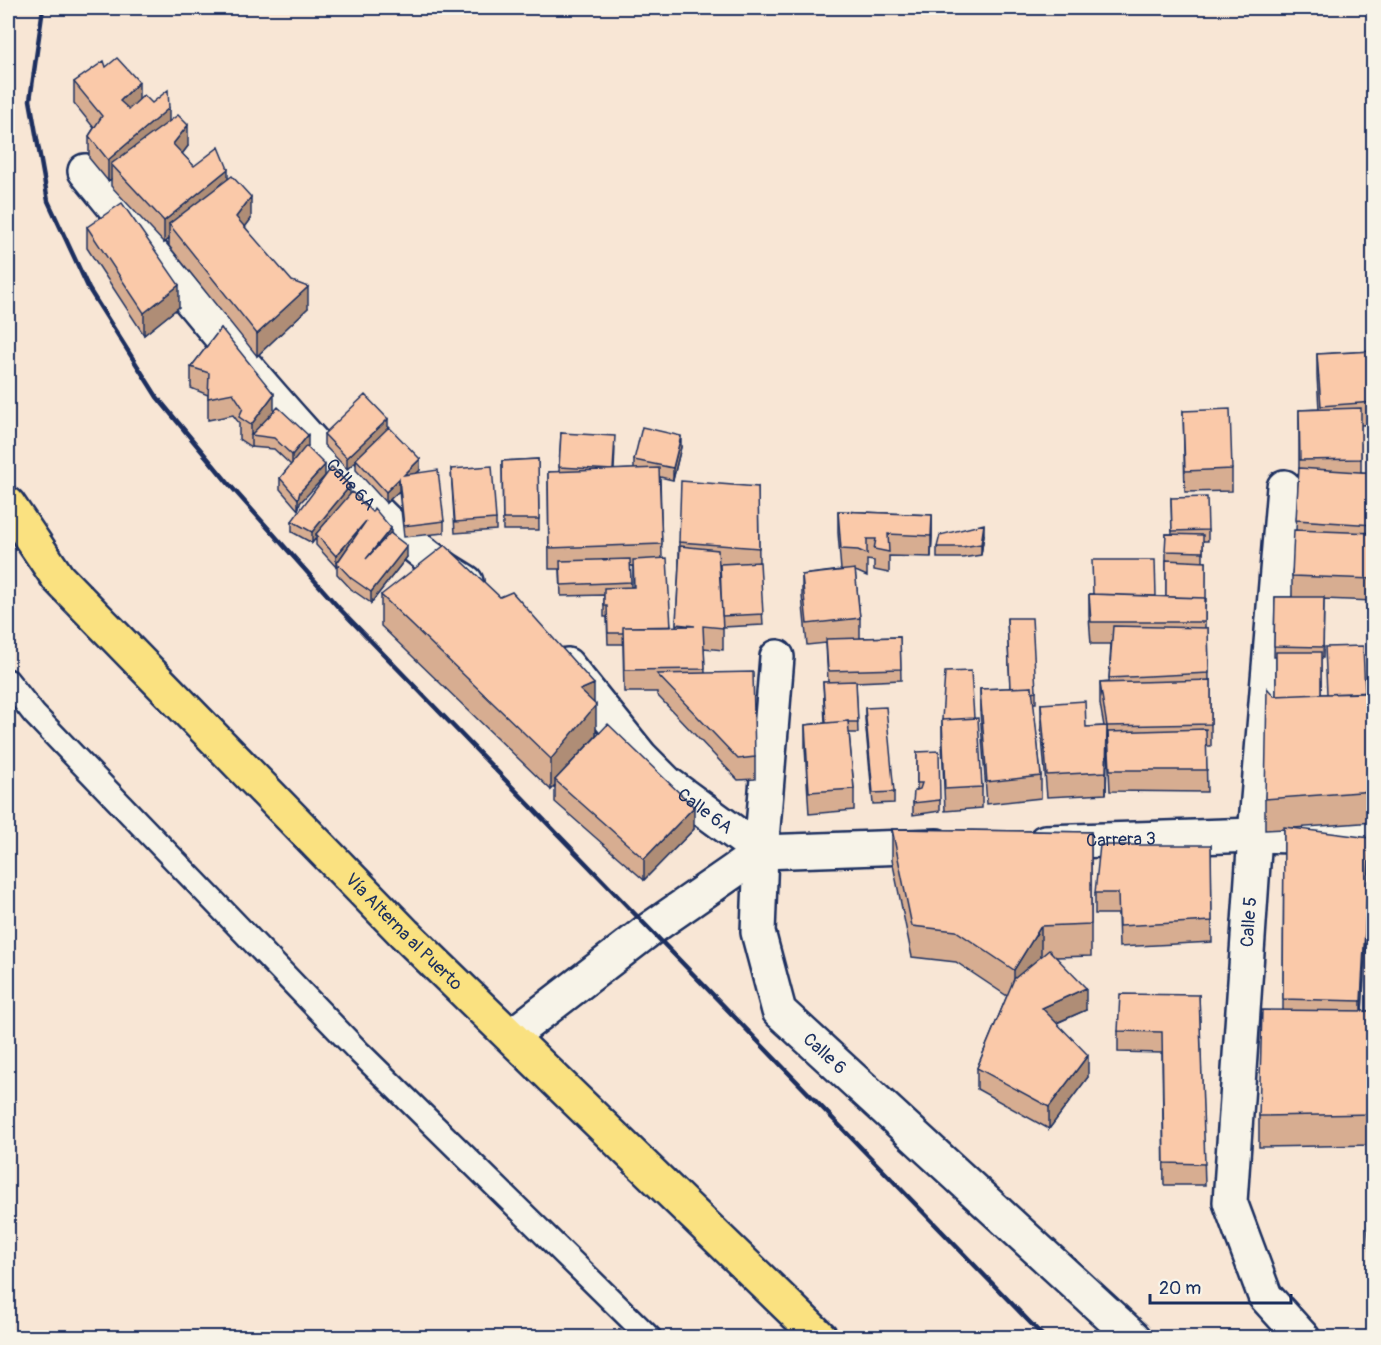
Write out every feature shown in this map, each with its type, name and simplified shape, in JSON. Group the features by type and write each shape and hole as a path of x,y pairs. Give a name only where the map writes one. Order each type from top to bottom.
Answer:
{"main road":[{"name":"Vía Alterna al Puerto","path":"8,504 58,578 397,926 821,1338"}],"street":[{"name":"Calle 6A","path":"85,171 248,370 372,508 394,531 422,554 487,594"},
{"name":"Calle 5","path":"1284,487 1255,835 1230,1202 1265,1296 1303,1338"},
{"name":"Calle 6A","path":"551,646 640,757 667,783 760,852"},
{"name":"Calle 6","path":"777,657 760,852 758,932 779,1011 1134,1338"},
{"name":"Carrera 3","path":"1019,843 1255,835 1374,838"},
{"path":"511,1036 650,929 760,852 961,845"}],"lane":[{"path":"8,681 34,714 360,1053 650,1338"}],"building":[{"path":"117,58 139,82 120,101 129,109 144,95 152,103 168,90 169,108 108,160 89,136 102,116 74,82 104,61 106,67"},
{"path":"178,115 188,125 173,144 194,166 219,147 228,169 164,221 111,164"},
{"path":"232,176 251,197 236,217 292,281 308,287 257,334 169,224"},
{"path":"122,203 179,285 144,313 87,227"},
{"path":"221,328 274,394 251,425 239,417 243,408 233,393 208,398 209,373 191,367"},
{"path":"1374,351 1374,402 1321,406 1317,354"},
{"path":"365,395 388,419 347,458 324,434"},
{"path":"278,407 308,435 292,455 274,438 251,435"},
{"path":"1361,408 1361,459 1300,460 1299,410"},
{"path":"1230,409 1232,469 1185,471 1183,411"},
{"path":"389,427 420,459 404,475 438,470 444,521 404,526 399,479 386,492 356,459"},
{"path":"642,427 681,436 673,468 634,460"},
{"path":"561,433 615,436 613,470 559,467"},
{"path":"306,446 325,465 300,492 298,499 280,478"},
{"path":"538,459 539,519 503,519 502,461"},
{"path":"492,466 496,519 455,522 451,469"},
{"path":"332,467 350,486 312,532 292,521"},
{"path":"659,468 662,544 549,548 548,472"},
{"path":"1299,468 1374,473 1374,525 1296,520"},
{"path":"681,481 758,487 759,548 679,542"},
{"path":"352,492 372,512 374,508 391,528 366,559 390,533 407,546 371,592 351,578 337,563 366,521 336,556 316,534"},
{"path":"1207,497 1208,530 1172,531 1171,498"},
{"path":"838,511 932,515 931,536 888,534 889,552 874,549 876,539 867,539 867,554 858,550 841,549"},
{"path":"984,524 981,544 937,547 940,535"},
{"path":"1294,530 1374,533 1374,579 1292,576"},
{"path":"1166,534 1203,535 1203,552 1165,551"},
{"path":"445,545 500,597 512,592 594,684 580,690 596,705 551,759 381,595"},
{"path":"680,546 718,550 723,628 703,626 705,669 624,670 623,627 695,626 676,624"},
{"path":"667,558 671,627 623,627 623,633 608,633 604,588 634,587 633,560"},
{"path":"630,559 631,582 561,585 560,561"},
{"path":"1092,560 1155,560 1156,596 1093,594"},
{"path":"1166,560 1206,562 1206,602 1205,598 1166,597"},
{"path":"760,562 763,614 722,616 720,564"},
{"path":"855,569 860,618 807,624 802,575"},
{"path":"1089,594 1205,598 1205,622 1091,622"},
{"path":"1275,597 1324,597 1323,647 1274,646"},
{"path":"1007,618 1032,618 1036,691 1032,692 1032,687 1010,688"},
{"path":"1113,626 1208,628 1209,673 1109,678"},
{"path":"900,637 901,669 828,671 826,639"},
{"path":"1363,646 1365,693 1327,694 1325,647"},
{"path":"1276,652 1321,652 1321,694 1276,696"},
{"path":"971,671 974,718 942,720 945,672"},
{"path":"753,672 755,757 738,759 657,674"},
{"path":"1211,680 1211,724 1107,726 1100,683"},
{"path":"856,681 858,722 826,723 823,682"},
{"path":"1032,687 1041,776 987,782 980,689"},
{"path":"1267,688 1274,696 1374,692 1374,791 1265,799"},
{"path":"1085,701 1086,727 1107,726 1106,772 1047,775 1041,704"},
{"path":"886,707 894,792 873,793 865,708"},
{"path":"978,718 982,787 945,789 942,720"},
{"path":"848,721 854,789 809,792 805,725"},
{"path":"608,724 694,807 644,859 555,780"},
{"path":"1206,729 1207,770 1110,770 1108,732"},
{"path":"939,751 940,800 913,803 914,791 920,789 922,783 917,783 917,752"},
{"path":"1284,827 1370,838 1361,1001 1283,999"},
{"path":"892,829 1091,832 1091,924 1041,926 1014,970 956,931 912,926"},
{"path":"1100,845 1211,845 1212,921 1119,926 1118,893 1095,893"},
{"path":"1049,950 1086,988 1042,1008 1088,1055 1049,1107 977,1068 1014,979"},
{"path":"1120,994 1199,995 1205,1164 1164,1163 1162,1032 1118,1031"},
{"path":"1262,1010 1374,1011 1374,1114 1259,1116"},
{"path":"1374,1210 1374,1254 1372,1254 1368,1211"}],"railway":[{"path":"43,8 30,100 48,201 89,289 157,397 228,483 339,608 1045,1338"}]}
